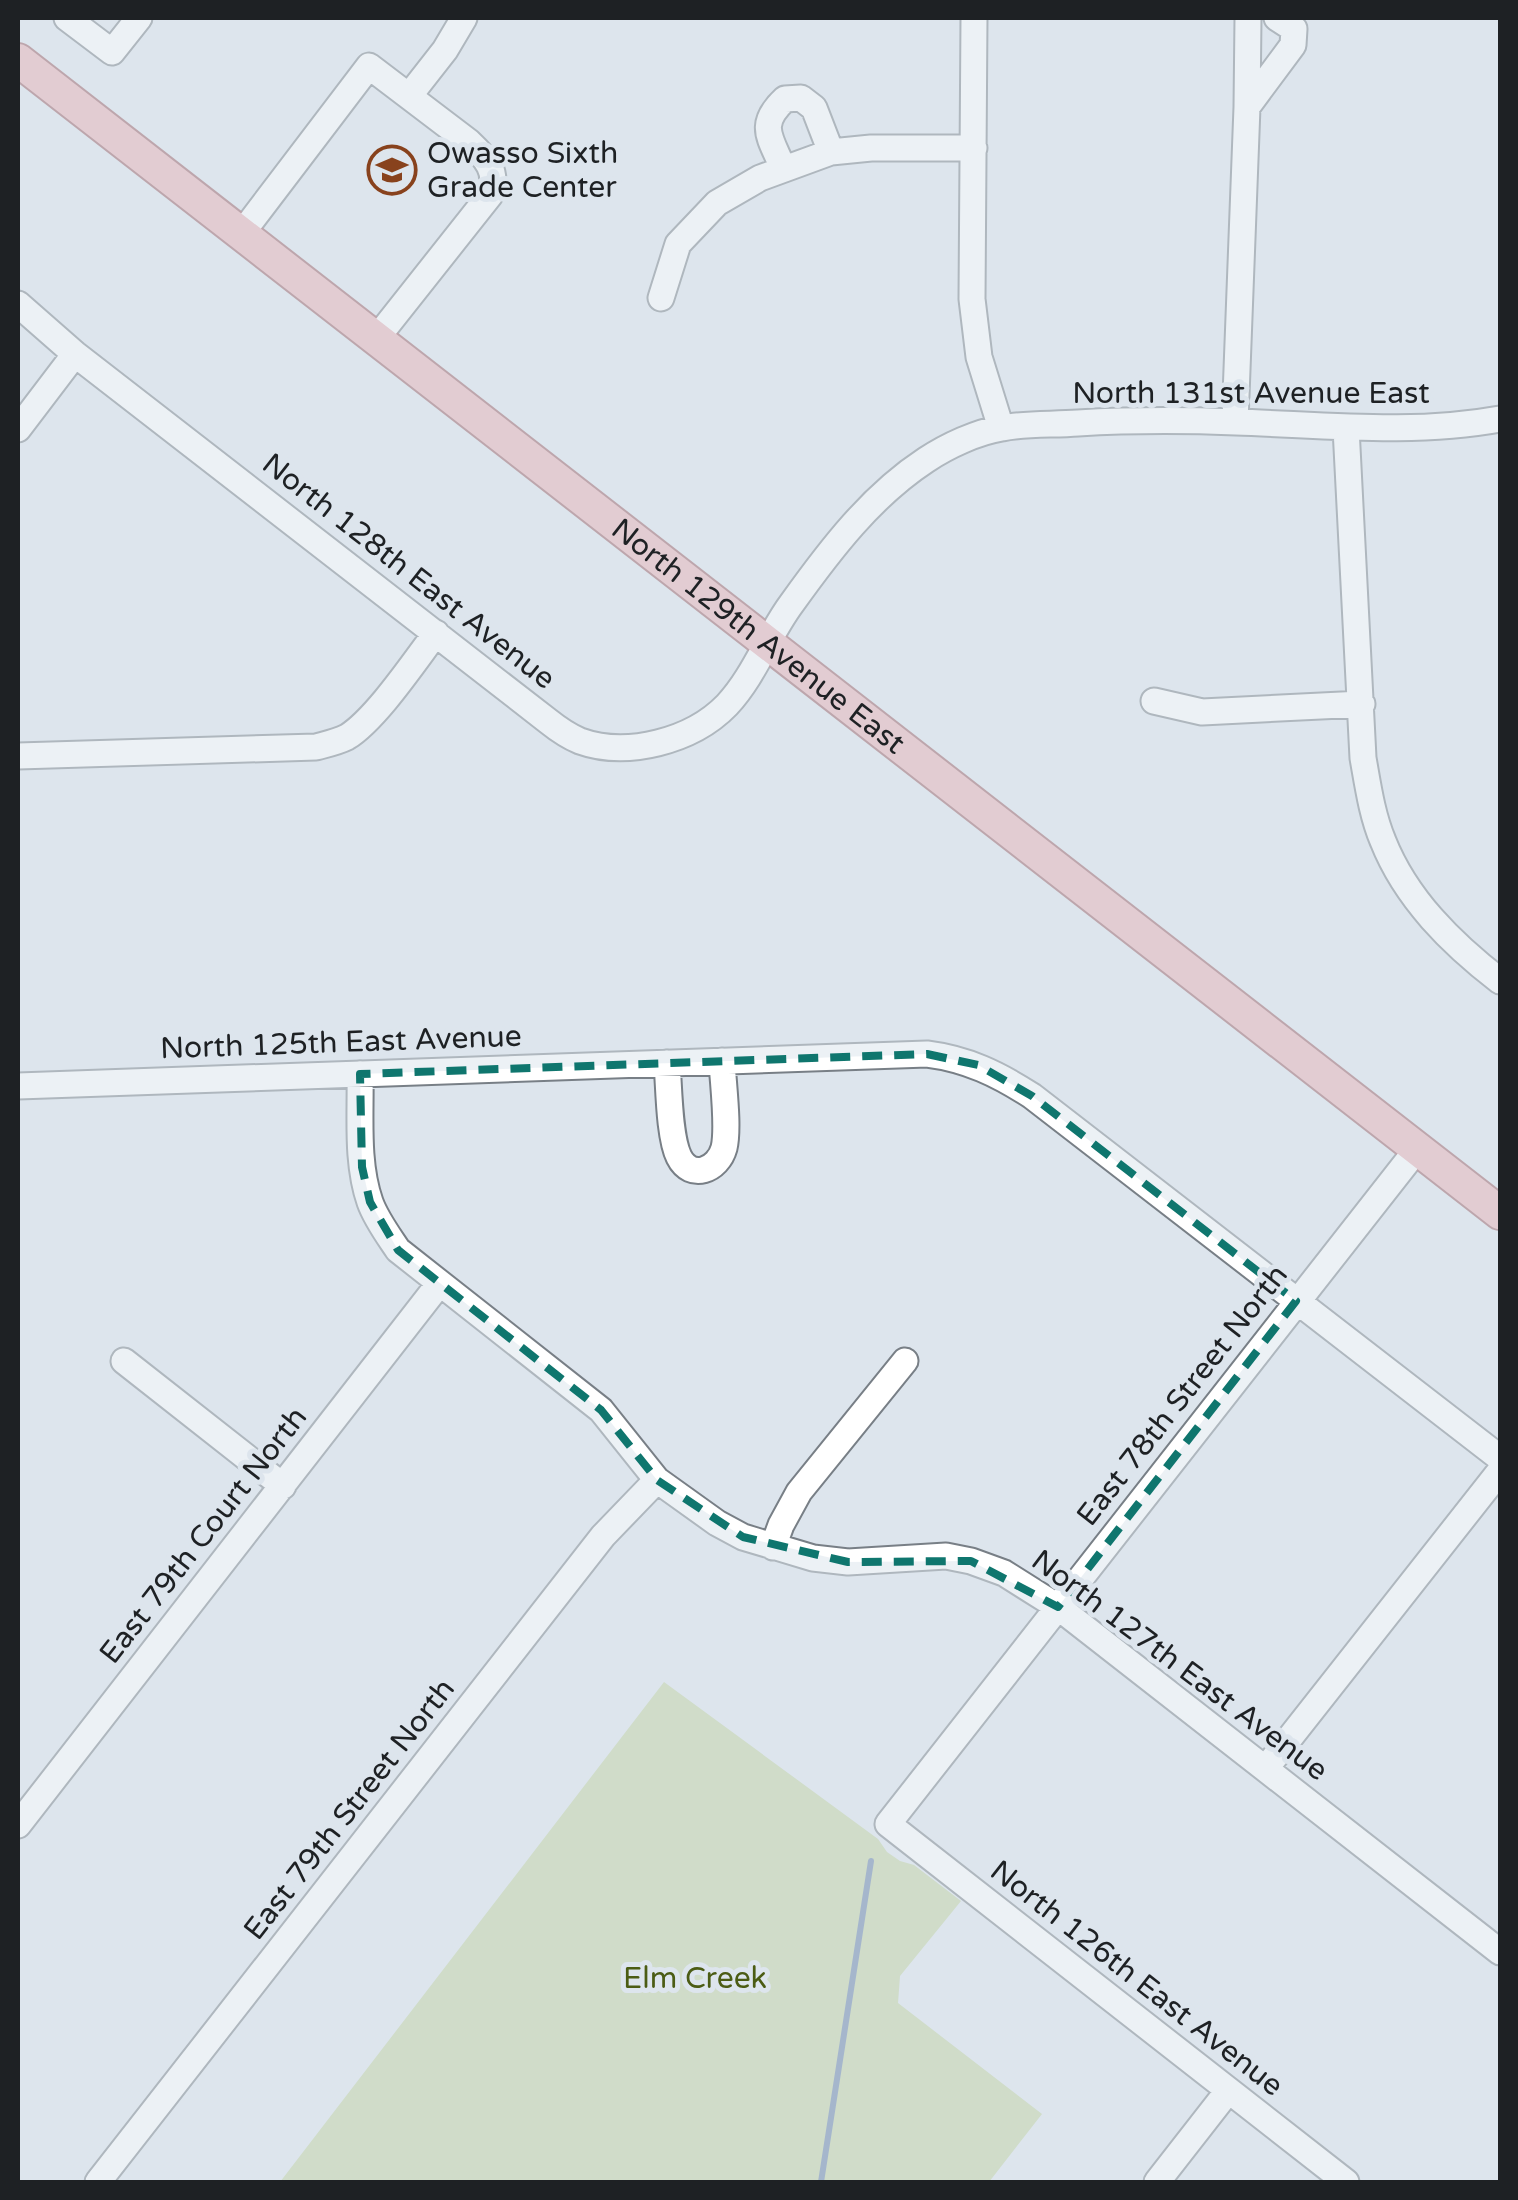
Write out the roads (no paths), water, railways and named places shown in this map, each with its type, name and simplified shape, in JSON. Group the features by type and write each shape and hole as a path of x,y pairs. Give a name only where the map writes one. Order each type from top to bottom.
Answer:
{"main road":[{"name":"North 129th Avenue East","path":"18,60 1500,1212"}],"street":[{"path":"67,18 112,52 139,18"},
{"path":"408,96 445,50 464,18"},
{"path":"974,18 972,299 979,356 1001,428"},
{"path":"1235,422 1248,18"},
{"path":"1248,107 1292,45 1294,29 1277,18"},
{"path":"242,233 369,66 484,156 493,170 490,195 376,339"},
{"path":"782,168 768,131 770,113 785,99 801,98 814,108 831,152"},
{"path":"662,298 678,244 717,203 782,168 831,152 974,148"},
{"name":"North 128th East Avenue","path":"18,304 76,354 567,735 609,747 628,747 698,728 727,704 746,681 768,643"},
{"path":"18,429 76,354"},
{"name":"North 131st Avenue East","path":"768,643 793,600 880,496 930,457 1001,428 1130,420 1389,429 1464,426 1500,420"},
{"path":"1346,428 1363,758 1370,798 1383,841 1403,880 1462,951 1500,981"},
{"path":"18,756 316,747 332,743 345,738 370,717 436,634"},
{"path":"1154,701 1202,712 1362,704"},
{"name":"North 125th East Avenue","path":"18,1086 891,1055 951,1057 1002,1076 1032,1096 1296,1301"},
{"path":"667,1063 680,1160 692,1170 706,1170 720,1161 726,1142 722,1061"},
{"name":"North 127th East Avenue","path":"360,1074 362,1167 370,1202 398,1250 601,1410 657,1480 717,1523 773,1548 848,1562 946,1556 1004,1573 1058,1608 1496,1938"},
{"name":"East 78th Street North","path":"888,1824 1418,1148"},
{"name":"East 79th Court North","path":"18,1825 440,1284"},
{"path":"1296,1301 1500,1458"},
{"path":"773,1548 799,1492 906,1360"},
{"path":"124,1361 284,1486"},
{"path":"1266,1768 1500,1471"},
{"name":"East 79th Street North","path":"98,2182 604,1536 657,1480"},
{"name":"North 126th East Avenue","path":"888,1824 1346,2182"},
{"path":"1157,2182 1228,2091"}],"waterway":[{"path":"821,2182 871,1861"}],"place":[{"name":"Owasso Sixth Grade Center","path":"392,170"}],"park label":[{"name":"Elm Creek","path":"695,1978"}]}
